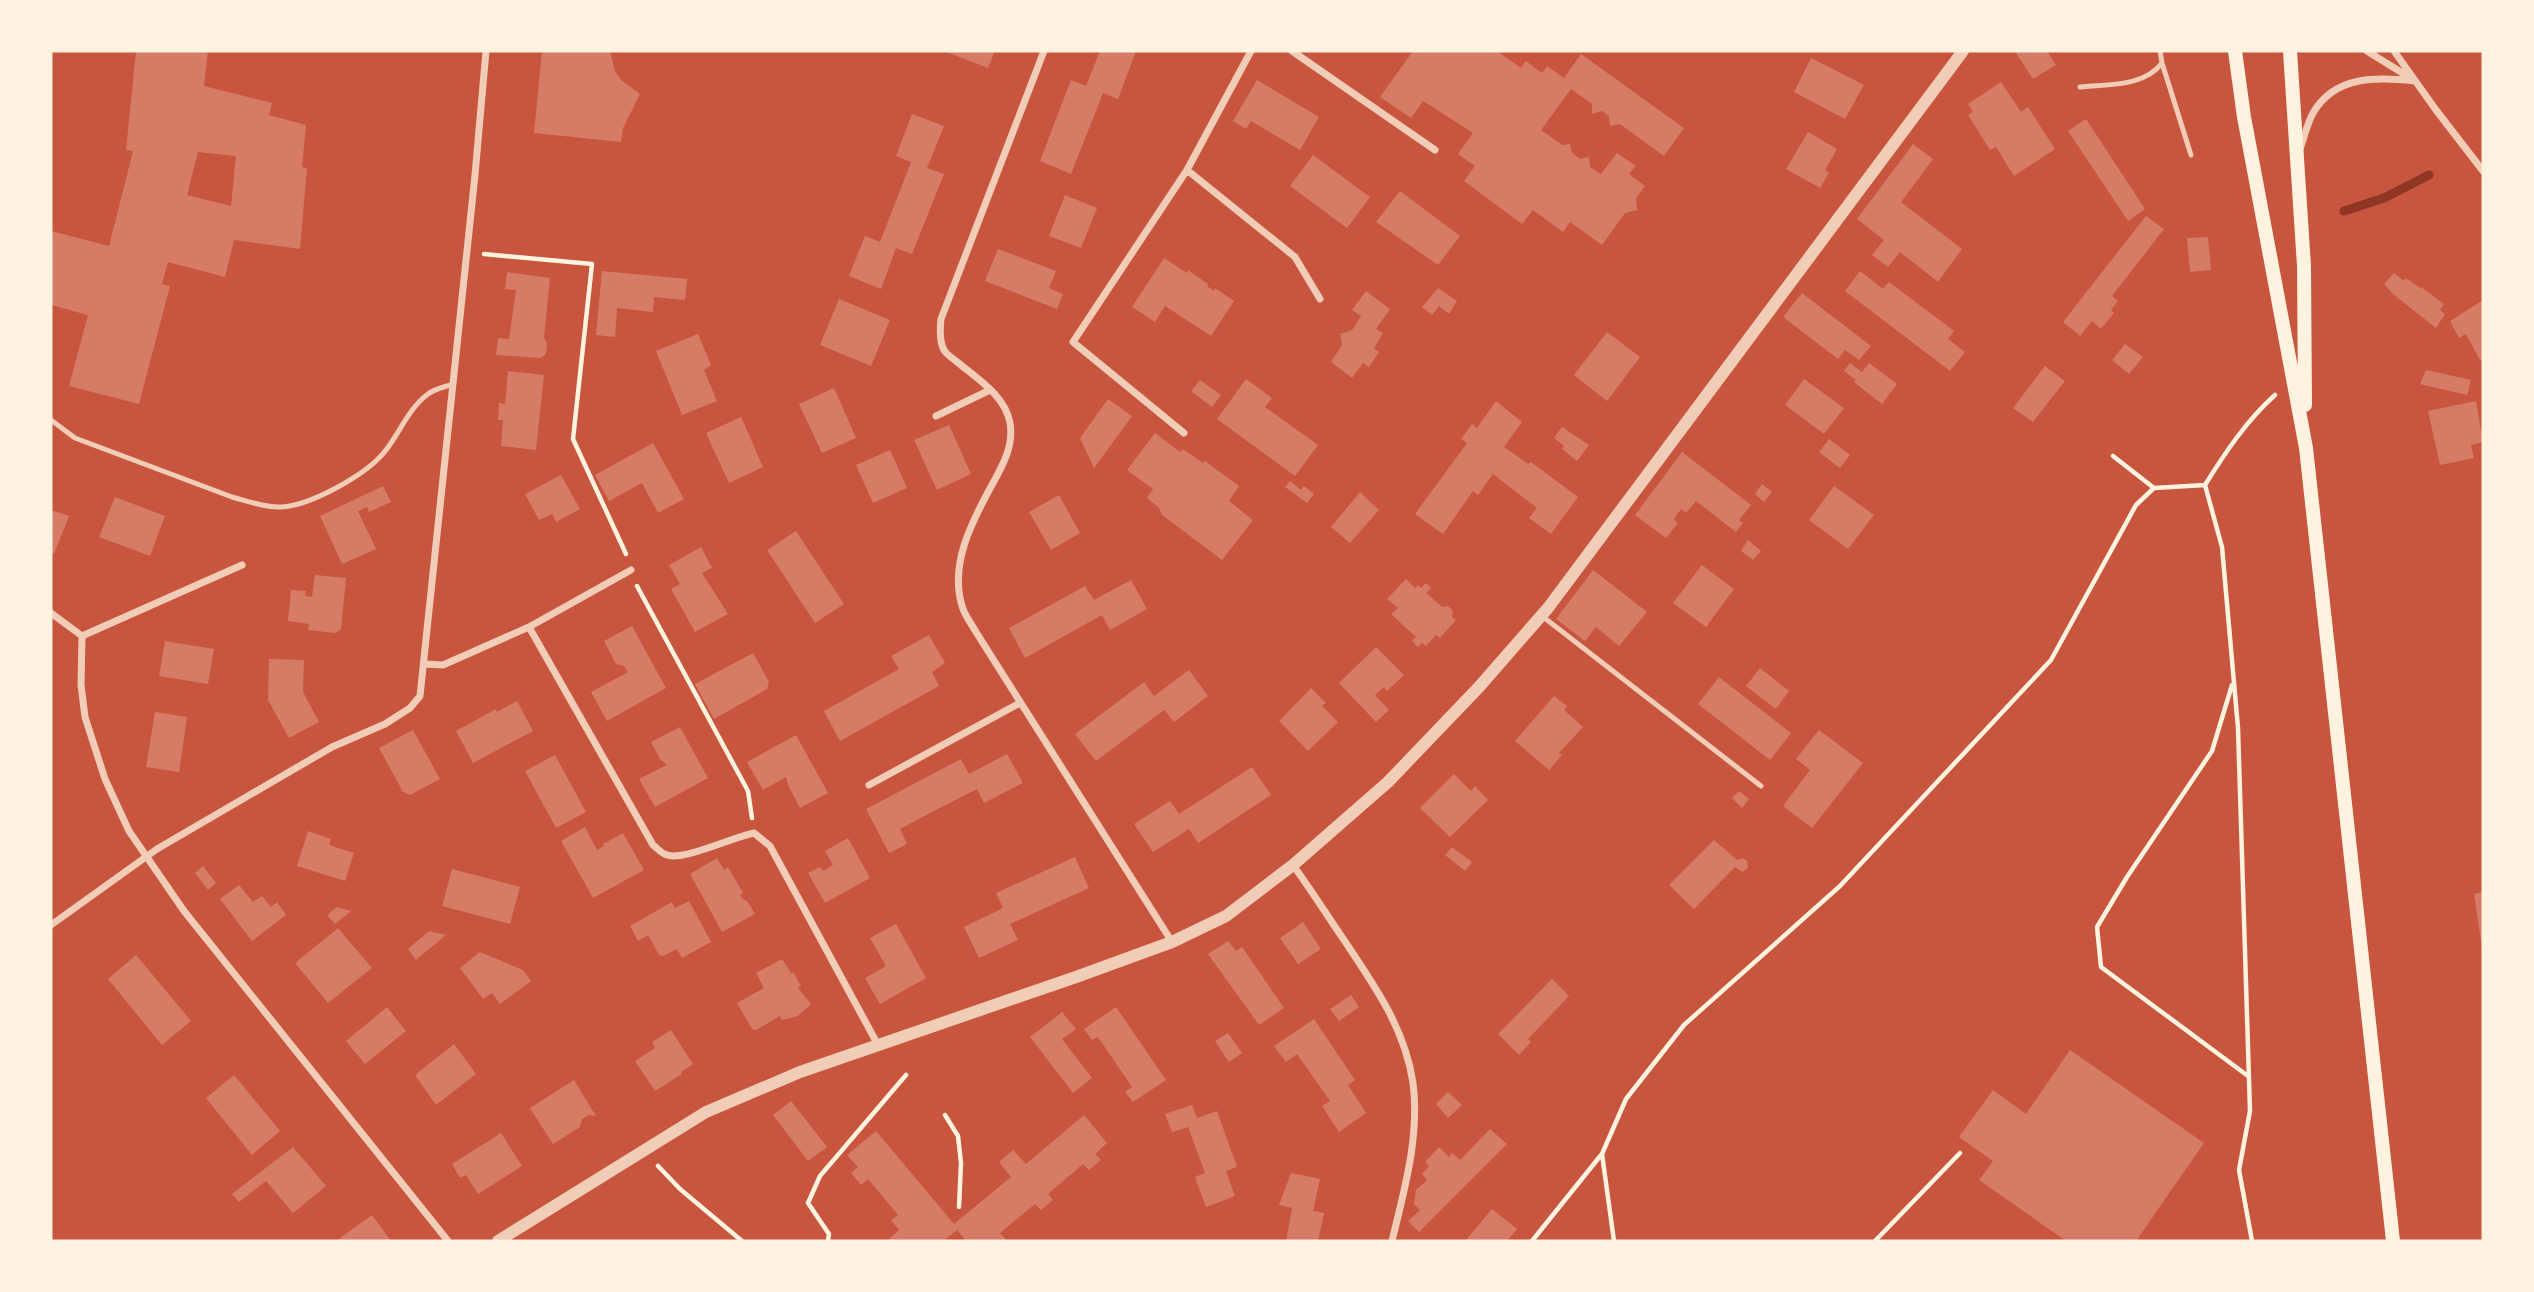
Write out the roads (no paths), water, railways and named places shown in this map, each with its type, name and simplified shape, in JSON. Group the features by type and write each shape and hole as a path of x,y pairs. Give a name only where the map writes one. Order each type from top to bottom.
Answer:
{"main road":[{"path":"2235,51 2244,117 2306,448 2393,1241"},
{"path":"2290,51 2304,266 2306,448"}],"street":[{"path":"51,925 146,857 332,747 385,724 410,708 420,696 486,51"},
{"path":"1044,51 941,318 940,333 944,351 997,395 1008,412 1012,430 1006,458 964,545 958,564 958,586 964,610 1172,942"},
{"path":"1184,433 1073,342 1187,170 1251,51"},
{"path":"1292,51 1435,150"},
{"path":"498,1241 706,1112 800,1072 1172,942 1226,916 1293,865 1388,782 1479,687 1542,616 1963,51"},
{"path":"2367,51 2415,81"},
{"path":"2394,51 2483,171"},
{"path":"2298,157 2312,115 2321,101 2333,91 2364,79 2415,81"},
{"path":"1187,170 1295,257 1320,299"},
{"path":"936,416 990,390"},
{"path":"82,636 242,565"},
{"path":"424,664 443,665 529,627 631,570"},
{"path":"51,614 82,636"},
{"path":"529,627 653,845 666,855 684,856 734,837 754,833 770,846 878,1045"},
{"path":"82,636 80,685 85,717 105,779 122,819 184,911 448,1241"},
{"path":"869,785 1020,703"},
{"path":"1293,865 1379,992 1400,1031 1413,1084 1414,1132 1392,1241"}],"lane":[{"path":"2160,51 2191,155"},
{"path":"2080,87 2126,83 2154,74 2162,63"},
{"path":"51,420 75,438 101,448 232,497 257,505 280,507 300,504 366,470 385,452 410,413 428,394 453,384"},
{"path":"1542,616 1761,786"}],"waterway":[{"path":"2344,211 2384,198 2429,175"}]}
